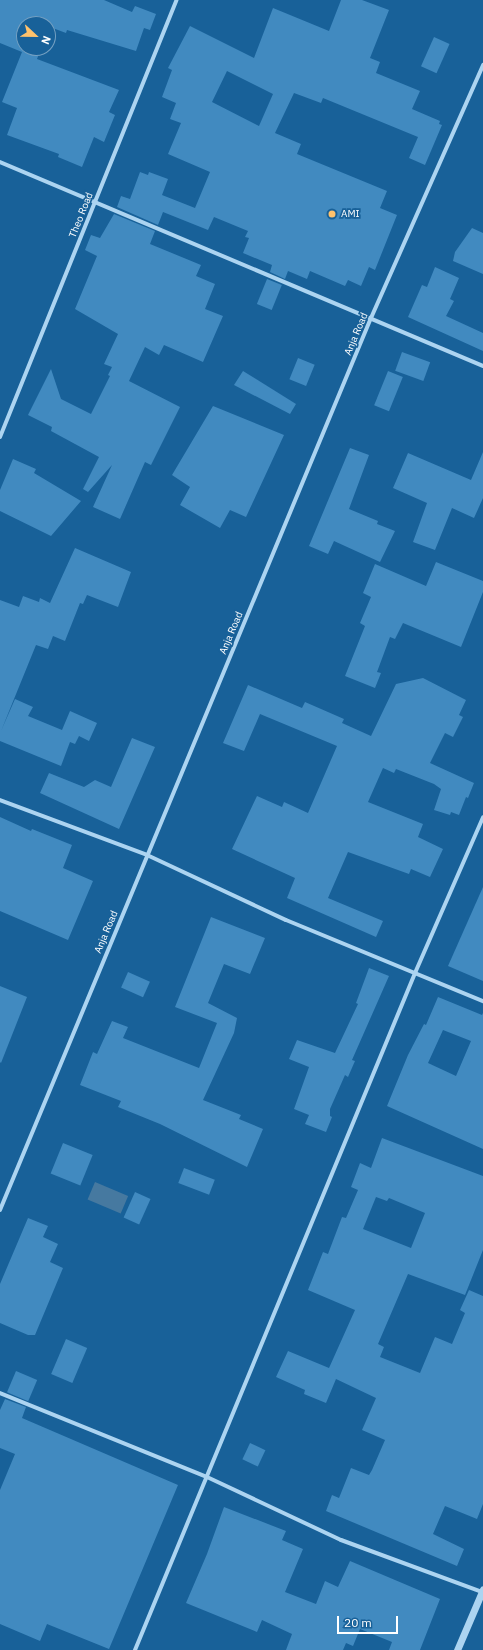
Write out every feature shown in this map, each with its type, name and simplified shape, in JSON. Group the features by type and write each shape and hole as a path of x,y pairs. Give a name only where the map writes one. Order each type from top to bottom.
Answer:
{"street":[{"name":"Theo Road","path":"0,437 177,0"},
{"name":"Anja Road","path":"0,1210 371,318 483,65"},
{"path":"0,162 483,366"},
{"path":"0,800 147,855 286,920 483,1001"},
{"path":"135,1650 415,973 483,817"},
{"path":"0,1393 207,1477 341,1540 482,1590 457,1650"}],"water":[{"path":"95,1182 128,1196 121,1214 88,1199"}],"building":[{"path":"0,0 104,0 132,12 135,6 156,14 150,30 144,28 136,51 67,30 66,33 56,29 56,16 16,16 16,50 0,43"},
{"path":"341,0 362,0 389,10 370,58 380,62 376,73 420,91 412,109 440,121 439,124 442,125 425,165 409,158 418,137 323,98 321,103 294,93 275,133 301,144 297,154 387,191 380,208 397,215 375,270 369,267 361,286 348,280 345,286 310,271 307,279 288,271 285,279 270,272 272,265 243,253 249,238 245,237 248,231 214,217 208,230 163,212 158,225 117,207 121,196 130,199 140,172 148,175 149,172 168,179 162,195 195,208 210,172 168,154 181,123 170,119 176,103 162,97 172,70 168,68 190,26 254,58 273,8 329,31","holes":["227,71 273,94 259,126 212,102"]},
{"path":"434,37 450,44 437,73 421,66"},
{"path":"20,56 38,56 37,59 119,90 109,112 115,115 104,142 94,137 82,167 58,157 59,154 7,135 17,108 2,102"},
{"path":"114,214 155,231 150,244 201,265 196,276 215,284 205,309 223,316 203,362 164,345 159,355 145,347 129,381 180,407 151,465 145,462 120,519 93,507 112,465 88,492 83,489 99,457 51,431 52,427 28,415 51,369 61,399 91,414 110,376 108,375 112,367 104,364 118,334 75,309 97,256 85,250 91,235 100,238"},
{"path":"472,228 483,233 483,274 453,261 455,252"},
{"path":"435,267 459,278 450,299 454,301 446,316 483,333 483,351 408,317 422,285 427,287"},
{"path":"267,279 282,285 272,310 257,304"},
{"path":"402,352 430,362 423,381 395,371"},
{"path":"298,358 315,365 306,386 289,379"},
{"path":"243,371 296,404 290,414 234,385"},
{"path":"388,371 403,377 389,411 374,405"},
{"path":"213,406 284,435 246,517 230,510 220,528 180,505 190,487 172,475"},
{"path":"350,448 369,455 349,509 378,521 377,524 395,531 380,562 334,541 328,554 309,546"},
{"path":"483,452 483,498 474,518 452,508 435,550 413,542 427,503 393,488 408,453 471,480"},
{"path":"13,459 36,469 34,473 81,501 51,536 0,511 0,490"},
{"path":"75,548 131,572 118,607 87,595 83,604 80,603 65,641 53,636 48,649 36,645 1,731 15,699 33,707 28,716 62,730 70,711 97,723 89,741 79,736 75,744 70,742 61,766 0,741 0,600 19,607 23,596 39,602 40,598 50,603"},
{"path":"436,562 483,581 483,592 461,647 403,623 395,639 390,637 377,672 381,673 375,688 345,676 365,626 360,623 371,597 363,593 375,564 426,586"},
{"path":"423,678 466,700 459,715 463,717 453,737 445,733 430,763 474,783 468,798 466,797 459,815 451,812 450,815 434,810 441,789 434,784 396,769 394,773 383,768 368,802 423,824 418,837 443,849 430,877 411,869 409,874 348,852 328,898 383,921 376,937 287,898 295,878 232,849 257,796 282,807 284,802 308,813 337,746 260,714 244,751 223,743 248,685 302,708 305,702 344,719 342,723 371,736 396,684"},
{"path":"132,738 155,747 119,829 40,793 49,773 84,787 95,780 111,787"},
{"path":"0,817 31,831 32,829 72,845 63,868 93,881 68,940 0,911"},
{"path":"483,887 483,981 448,966"},
{"path":"211,917 265,938 250,974 224,964 208,1003 237,1018 234,1033 203,1100 241,1115 239,1119 263,1129 247,1167 160,1124 118,1107 121,1101 80,1085 93,1052 97,1054 112,1021 128,1027 123,1038 199,1068 217,1023 175,1007"},
{"path":"369,968 389,976 352,1060 355,1061 348,1077 345,1075 330,1109 330,1116 332,1117 326,1132 305,1124 309,1115 294,1109 309,1067 289,1059 297,1040 335,1053 358,1004 356,1003"},
{"path":"128,972 150,982 143,997 121,988"},
{"path":"0,986 27,997 1,1063 0,1062"},
{"path":"438,997 482,1015 483,1013 483,1149 387,1106 408,1055 424,1024 426,1025","holes":["443,1030 471,1041 456,1076 428,1063"]},
{"path":"382,1138 483,1176 483,1250 465,1295 408,1274 378,1344 384,1347 380,1357 420,1373 435,1337 452,1344 465,1313 460,1310 469,1290 483,1296 483,1504 477,1519 445,1506 433,1534 464,1549 457,1566 326,1511 332,1495 339,1498 351,1468 369,1475 372,1470 385,1440 362,1430 376,1398 336,1379 326,1403 304,1394 305,1390 276,1377 288,1351 329,1368 355,1310 308,1290 323,1252 328,1254 342,1217 346,1218 358,1190 351,1187 360,1163 371,1168","holes":["376,1197 387,1201 389,1198 425,1213 411,1248 363,1229"]},
{"path":"63,1143 93,1155 80,1186 51,1174"},
{"path":"184,1168 215,1180 209,1195 178,1183"},
{"path":"135,1192 151,1199 139,1224 124,1218"},
{"path":"28,1218 48,1226 43,1237 58,1244 50,1262 63,1268 35,1335 28,1335 0,1323 0,1284"},
{"path":"66,1339 87,1348 72,1383 51,1374"},
{"path":"16,1371 37,1380 28,1401 7,1392"},
{"path":"5,1399 26,1407 22,1418 178,1485 109,1649 47,1624 40,1641 0,1624 0,1490 15,1454 0,1448 0,1410"},
{"path":"250,1443 265,1450 258,1466 242,1459"},
{"path":"224,1507 286,1531 282,1540 303,1549 285,1592 316,1604 325,1581 338,1587 350,1561 440,1599 420,1650 389,1650 392,1642 360,1629 353,1646 346,1643 343,1650 286,1650 292,1634 262,1620 257,1632 186,1603 207,1554"}],"place":[{"name":"AMI","path":"332,214"}]}
